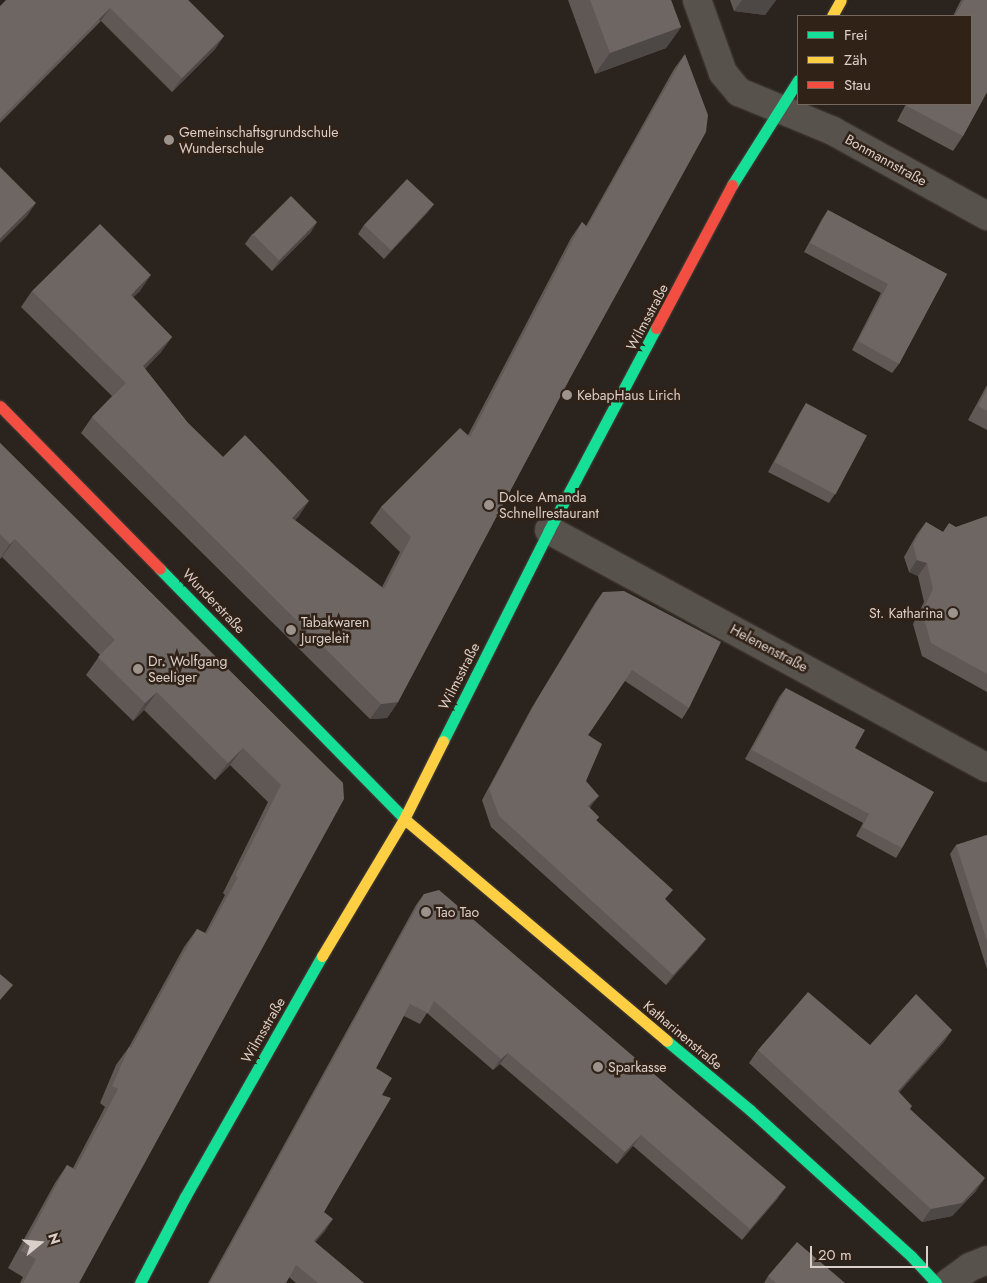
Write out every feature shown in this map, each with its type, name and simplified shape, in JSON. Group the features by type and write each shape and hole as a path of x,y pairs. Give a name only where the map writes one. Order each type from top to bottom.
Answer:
{"street":[{"name":"Bonmannstraße","path":"698,0 723,72 731,84 781,112 833,131 987,216"},
{"path":"833,15 841,0"},
{"name":"Wilmsstraße","path":"140,1283 185,1197 366,879 404,819 549,530 729,190 754,146 781,112 797,82"},
{"name":"Wunderstraße","path":"0,406 404,819"},
{"name":"Helenenstraße","path":"549,530 987,768"},
{"name":"Katharinenstraße","path":"404,819 750,1110 912,1256 936,1283"},
{"path":"948,1283 970,1267 987,1260"}],"building":[{"path":"6,0 188,0 224,36 182,78 110,8 0,119 0,6"},
{"path":"590,0 671,0 681,27 610,53"},
{"path":"964,0 987,0 987,92 963,136 907,106 972,105 972,15 956,15"},
{"path":"685,54 708,115 706,132 568,382 398,702 381,704 92,417 126,383 32,291 100,224 151,275 131,295 172,337 143,366 188,423 223,457 245,435 309,501 292,518 384,589 411,537 381,507 460,428 470,437 582,222 587,227"},
{"path":"0,167 36,203 0,239"},
{"path":"407,179 434,204 391,250 364,225"},
{"path":"291,196 317,222 279,260 253,234"},
{"path":"828,210 947,274 899,364 858,341 888,284 810,243"},
{"path":"987,389 987,411 978,406"},
{"path":"806,403 867,435 835,495 775,462"},
{"path":"0,443 343,783 344,799 79,1283 23,1283 36,1259 21,1251 67,1165 75,1170 118,1089 112,1086 129,1047 131,1048 197,929 207,934 238,877 235,876 281,785 243,748 228,763 157,692 145,703 98,657 115,640 15,539 10,544 0,534"},
{"name":"St. Katharina","path":"987,516 987,674 931,643 922,612 933,589 927,563 917,560 913,544 926,522 943,532 949,523 956,527"},
{"path":"624,591 721,642 689,708 632,670 588,735 602,744 586,781 599,796 588,806 599,817 596,820 673,890 665,899 706,939 673,975 499,816 489,789 538,698 603,592"},
{"path":"786,688 865,730 855,748 934,792 902,848 862,827 869,814 752,750"},
{"path":"987,835 987,941 956,845"},
{"path":"439,890 786,1187 750,1229 641,1135 625,1152 508,1053 501,1059 434,1001 428,1013 410,1004 376,1068 392,1078 382,1095 391,1098 324,1212 333,1219 314,1241 364,1283 318,1283 296,1265 286,1283 210,1283 424,894"},
{"path":"0,974 13,985 0,1000"},
{"path":"808,992 870,1045 916,994 952,1030 898,1091 912,1106 910,1109 985,1178 962,1203 931,1209 758,1050"},
{"path":"797,1242 845,1283 776,1283 768,1276"}],"traffic: fast":[{"path":"732,185 797,82"},
{"path":"443,741 549,530 656,328"},
{"path":"160,569 408,822"},
{"path":"140,1283 185,1197 322,956"},
{"path":"667,1041 750,1110 911,1256 936,1283"}],"traffic: slow":[{"path":"833,15 841,0"},
{"path":"322,956 404,819 443,741"},
{"path":"408,822 667,1041"}],"traffic: jam":[{"path":"656,328 732,185"},
{"path":"0,406 160,569"}],"place":[{"name":"Gemeinschaftsgrundschule Wunderschule","path":"169,140"},
{"name":"KebapHaus Lirich","path":"567,395"},
{"name":"Dolce Amanda Schnellrestaurant","path":"489,505"},
{"name":"St. Katharina","path":"953,613"},
{"name":"Tabakwaren Jurgeleit","path":"291,630"},
{"name":"Dr. Wolfgang Seeliger","path":"138,669"},
{"name":"Tao Tao","path":"426,912"},
{"name":"Sparkasse","path":"598,1067"}]}
